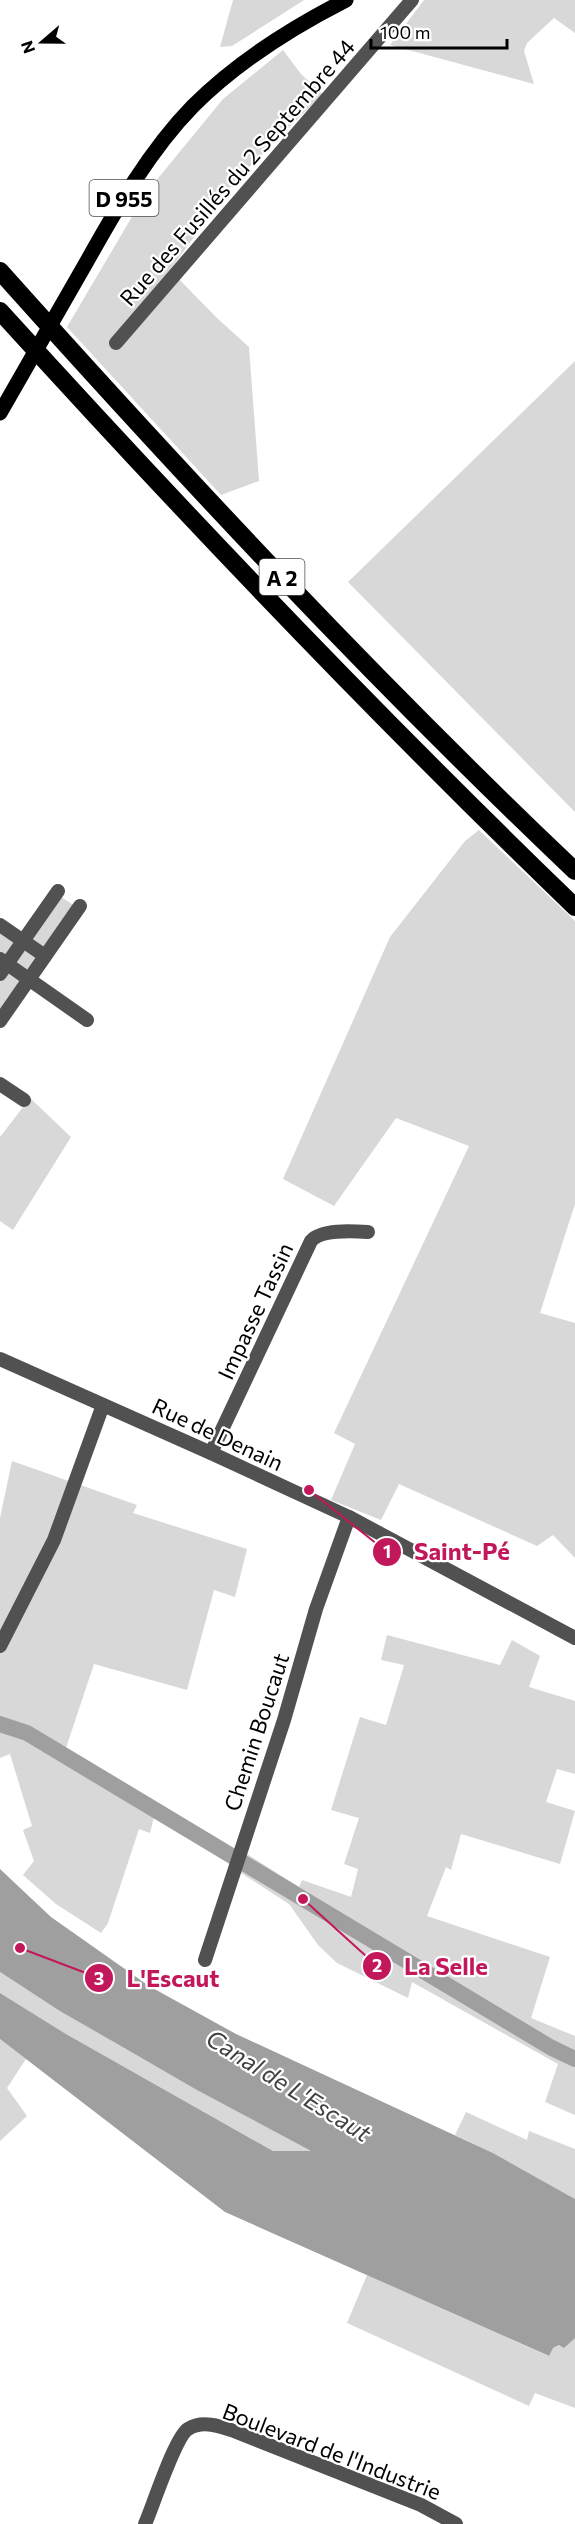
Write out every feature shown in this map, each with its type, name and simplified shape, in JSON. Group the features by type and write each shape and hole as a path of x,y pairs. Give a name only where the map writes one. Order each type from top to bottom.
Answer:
{"highway":[{"name":"A 2","path":"0,271 290,586 436,735 575,871"},
{"name":"A 2","path":"0,311 255,587 405,741 575,907"}],"main road":[{"name":"D 955","path":"0,413 17,374 63,294 133,184 193,106 226,76 271,43 346,0"},
{"name":"D 955","path":"0,395 17,374"}],"street":[{"name":"Rue des Fusillés du 2 Septembre 44","path":"116,343 412,0"},
{"path":"58,891 23,941 2,965 29,979 87,1020"},
{"path":"0,1021 80,906"},
{"path":"0,925 45,956"},
{"path":"0,1084 24,1100"},
{"name":"Impasse Tassin","path":"211,1453 311,1241 316,1236 324,1234 368,1232"},
{"name":"Rue de Denain","path":"0,1359 349,1517 575,1638"},
{"path":"0,1646 54,1540 103,1405"},
{"name":"Chemin Boucaut","path":"204,1960 284,1720 319,1600 349,1517"},
{"name":"Boulevard de l'Industrie","path":"145,2524 179,2439 191,2428 210,2425 234,2431 421,2505 456,2524"}],"shaded area":[{"path":"233,0 304,0 232,46 220,47"},
{"path":"424,0 575,0 575,33 554,18 527,43 524,51 534,84 390,45"},
{"path":"283,50 301,74 323,94 235,181 170,270 249,347 259,481 221,495 67,327 146,193 223,99"},
{"path":"575,361 575,812 348,582"},
{"path":"479,830 575,921 575,1204 540,1313 575,1323 575,1558 553,1535 537,1546 399,1484 381,1520 331,1500 355,1444 334,1433 469,1146 396,1118 334,1206 283,1179 390,937 465,841"},
{"path":"58,895 75,906 45,951 29,941"},
{"path":"0,932 17,944 7,957 0,952"},
{"path":"25,950 35,957 36,961 27,971 16,966 15,957"},
{"path":"8,969 23,980 0,1014 0,982"},
{"path":"30,1098 71,1137 13,1230 0,1221 0,1137"},
{"path":"12,1461 137,1505 133,1513 247,1549 235,1597 214,1590 187,1690 94,1664 65,1751 157,1805 150,1833 139,1829 108,1923 101,1933 56,1904 23,1875 34,1861 23,1830 32,1826 10,1754 0,1758 0,1518"},
{"path":"387,1635 500,1665 512,1640 540,1656 529,1687 575,1701 575,1774 557,1769 546,1802 575,1811 560,1864 461,1834 451,1870 446,1867 427,1916 550,1957 531,2018 575,2036 575,2115 545,2102 558,2064 412,1982 408,1998 337,1963 318,1945 289,1904 238,1871 247,1854 299,1887 302,1880 351,1897 358,1869 344,1864 359,1818 331,1810 360,1717 386,1725 404,1665 381,1660"},
{"path":"0,1972 115,2043 313,2152 273,2151 66,2034 0,1993"},
{"path":"0,2039 26,2059 7,2088 27,2116 0,2141"},
{"path":"466,2112 527,2140 529,2131 575,2149 575,2199 493,2153 455,2135"},
{"path":"367,2275 548,2356 553,2348 560,2345 564,2348 575,2336 575,2408 535,2393 529,2406 347,2323"}],"water":[{"name":"Canal de L'Escaut","path":"0,1869 51,1917 149,1986 236,2034 493,2153 575,2199 575,2338 564,2348 559,2345 553,2348 549,2356 225,2212 0,2039 0,1993 66,2034 273,2151 311,2151 197,2090 60,2011 0,1972"}],"waterway":[{"path":"0,1724 27,1733 550,2047 575,2059"}],"place":[{"name":"Saint-Pé","path":"309,1490"},
{"name":"La Selle","path":"303,1899"},
{"name":"L'Escaut","path":"20,1948"}]}
